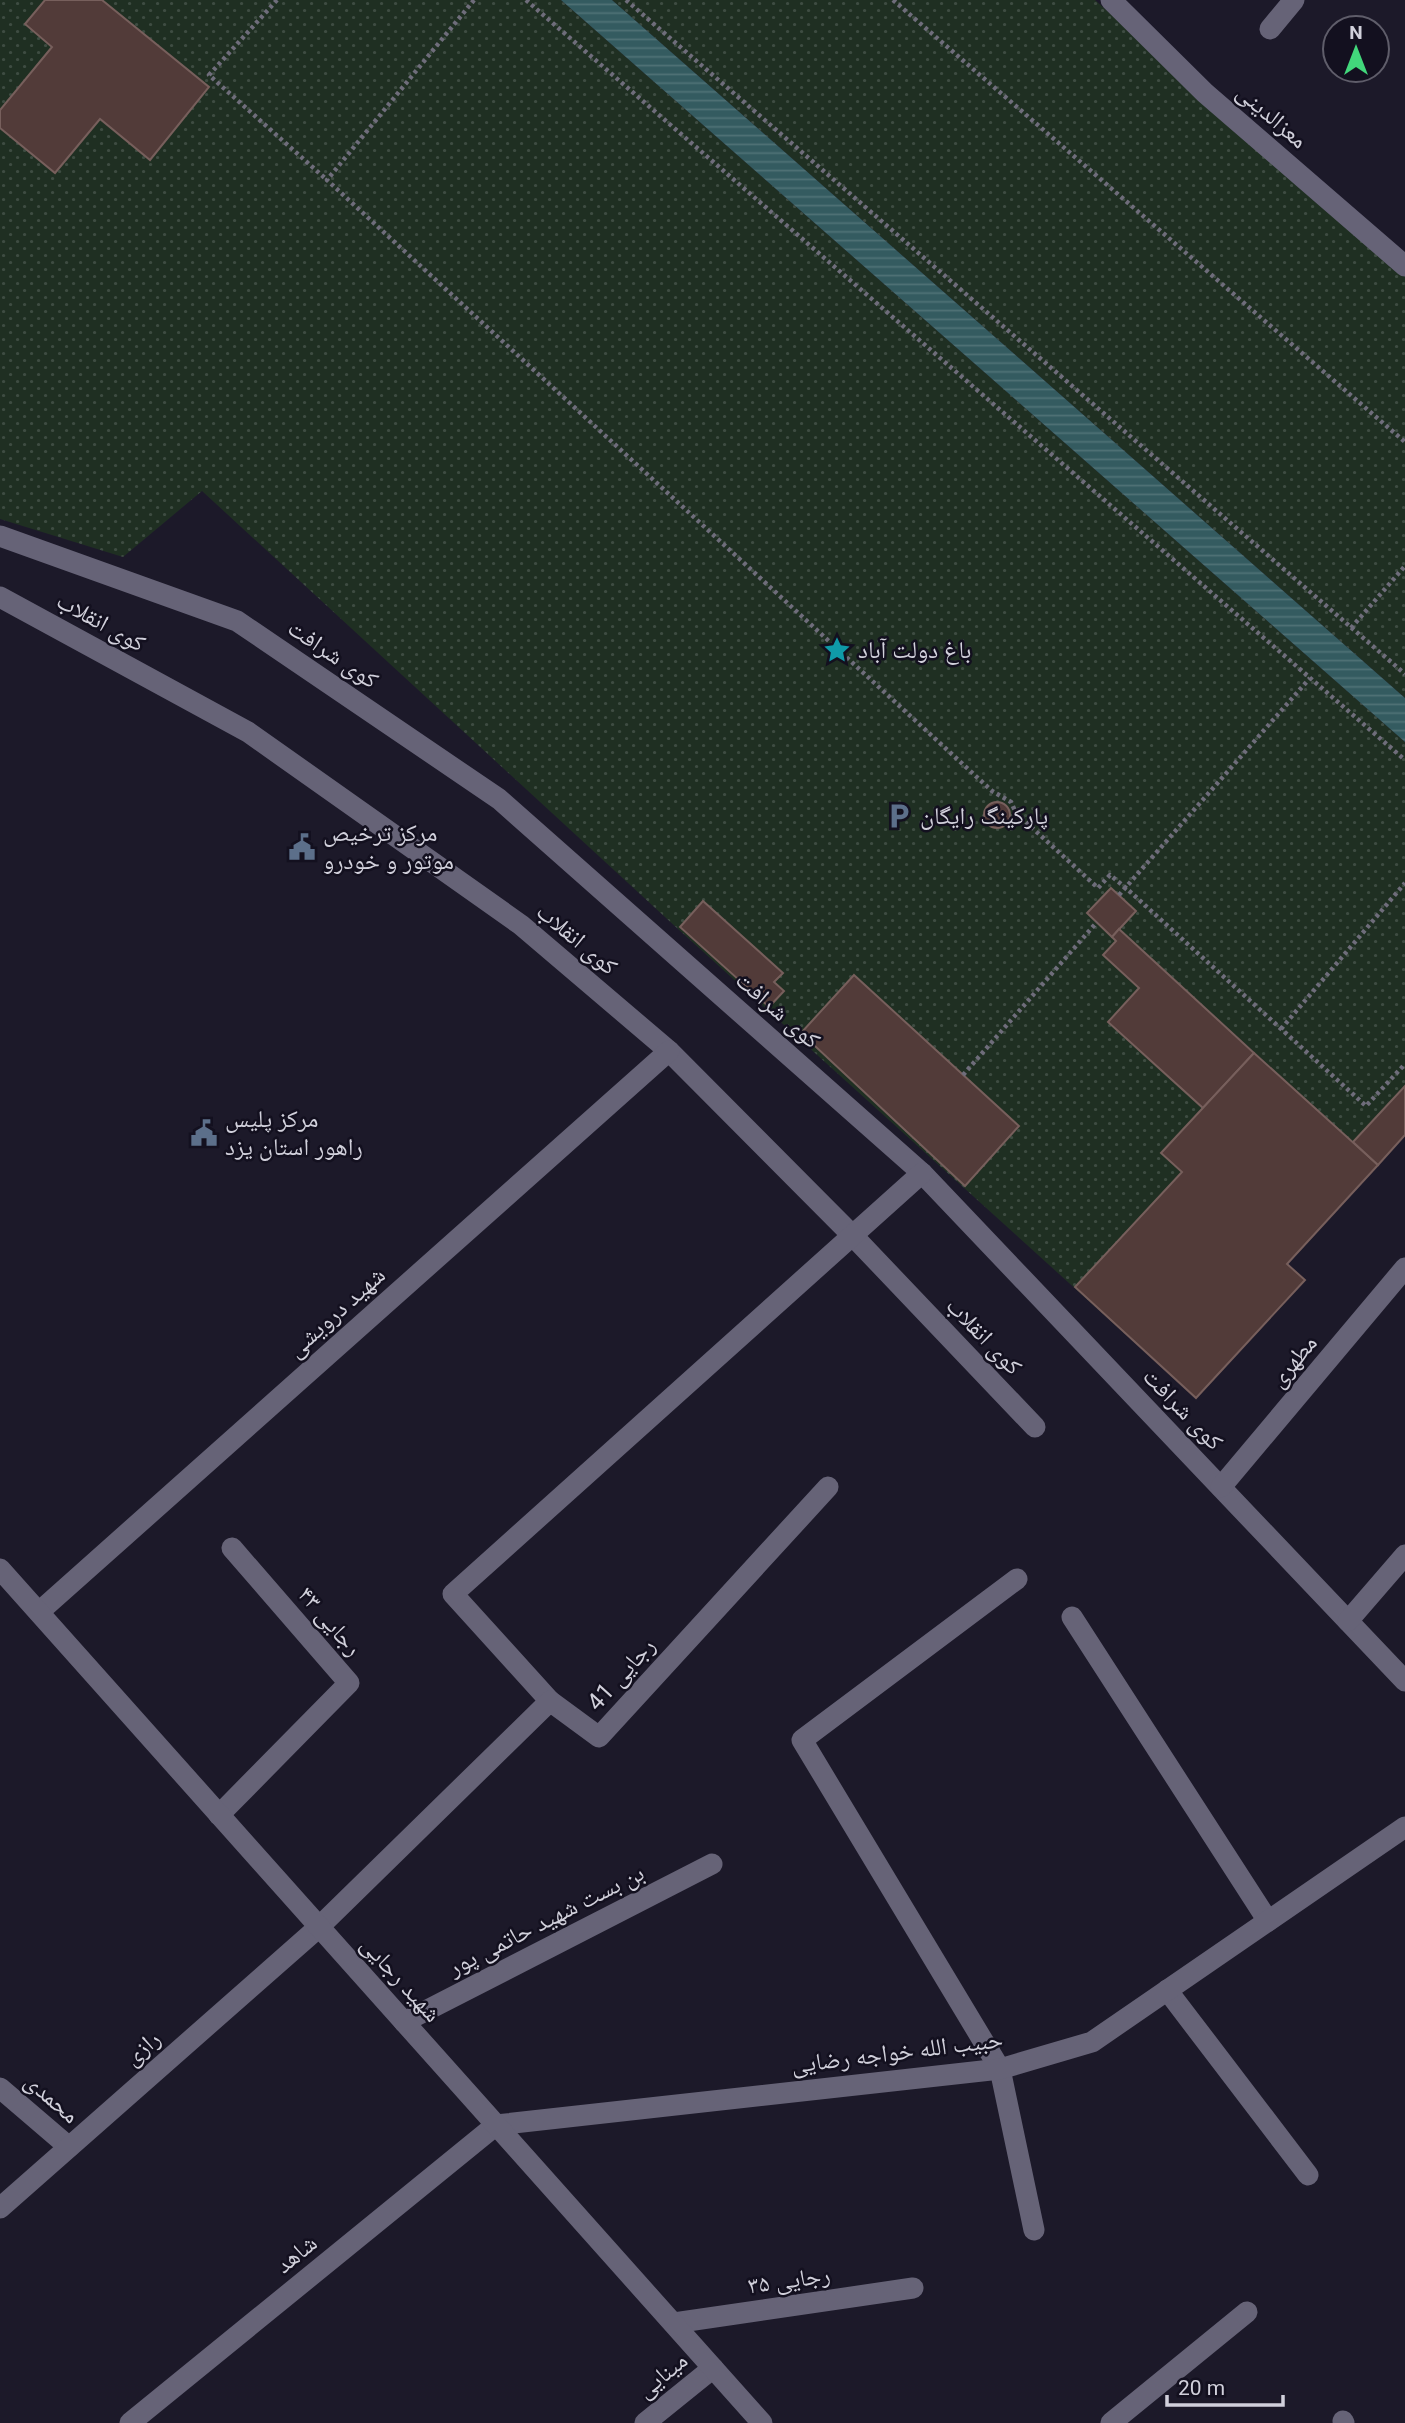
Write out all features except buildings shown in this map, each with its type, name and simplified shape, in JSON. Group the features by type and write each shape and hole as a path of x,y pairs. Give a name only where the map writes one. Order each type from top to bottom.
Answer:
{"street":[{"name":"معزالدینی","path":"1111,0 1206,93 1405,266"},
{"path":"1270,29 1294,0"},
{"name":"کوی شرافت","path":"0,536 237,621 488,792 922,1173 1405,1681"},
{"name":"کوی انقلاب","path":"0,597 248,732 521,925 669,1051 854,1237 1035,1427"},
{"name":"شهید درویشی","path":"39,1612 669,1051"},
{"path":"550,1701 453,1594 854,1237 922,1173"},
{"name":"مطهری","path":"1222,1487 1405,1268"},
{"name":"رجایی 41","path":"320,1927 550,1701 599,1737 828,1487"},
{"name":"رجایی ۴۳","path":"219,1815 349,1683 232,1548"},
{"path":"1348,1621 1405,1555"},
{"name":"شهید رجایی","path":"0,1569 762,2423"},
{"path":"1017,1579 802,1740 1000,2069 1034,2230"},
{"path":"1072,1618 1268,1921"},
{"name":"حبیب الله خواجه رضایی","path":"496,2125 1000,2069 1092,2042 1268,1921 1403,1833"},
{"name":"بن بست شهید حاتمی پور","path":"404,2022 712,1864"},
{"name":"رازی","path":"0,2208 320,1927"},
{"path":"1167,1990 1308,2175"},
{"name":"محمدی","path":"0,2088 69,2147"},
{"name":"شاهد","path":"130,2423 496,2125"},
{"name":"رجایی ۳۵","path":"674,2323 913,2288"},
{"path":"1111,2423 1247,2312"},
{"name":"مینایی","path":"645,2423 713,2368"}],"path":[{"path":"277,0 209,75 327,180 992,791 1011,802 1016,813 1098,888 1110,875 1126,888 1366,1106 1405,1064"},
{"path":"327,180 474,0"},
{"path":"526,0 1405,760"},
{"path":"626,0 1405,674"},
{"path":"893,0 1405,442"},
{"path":"1351,628 1405,566"},
{"path":"1119,895 1310,678"},
{"path":"1281,1029 1405,883"},
{"path":"963,1075 1097,922"}],"shaded area":[{"path":"0,0 45,0 25,24 52,47 0,110"},
{"name":"باغ دولت آباد","path":"102,0 561,0 1405,742 1405,1086 1353,1142 1119,929 1116,941 1103,954 1139,988 1108,1022 1203,1108 1162,1153 1182,1172 1075,1287 1196,1398 678,929 202,491 123,557 0,519 0,128 55,173 100,119 150,160 209,87","holes":["703,902 782,973 774,982 769,1007 681,927","801,1033 1019,1126 1019,1127 964,1185"]},
{"path":"561,0 612,0 1405,698 1405,742"},
{"path":"612,0 1095,0 1405,276 1405,698"}],"place":[{"name":"باغ دولت آباد","path":"837,650"},
{"name":"پارکینگ رایگان","path":"899,816"},
{"name":"مرکز ترخیص موتور و خودرو","path":"302,847"},
{"name":"مرکز پلیس راهور استان یزد","path":"204,1133"}]}
